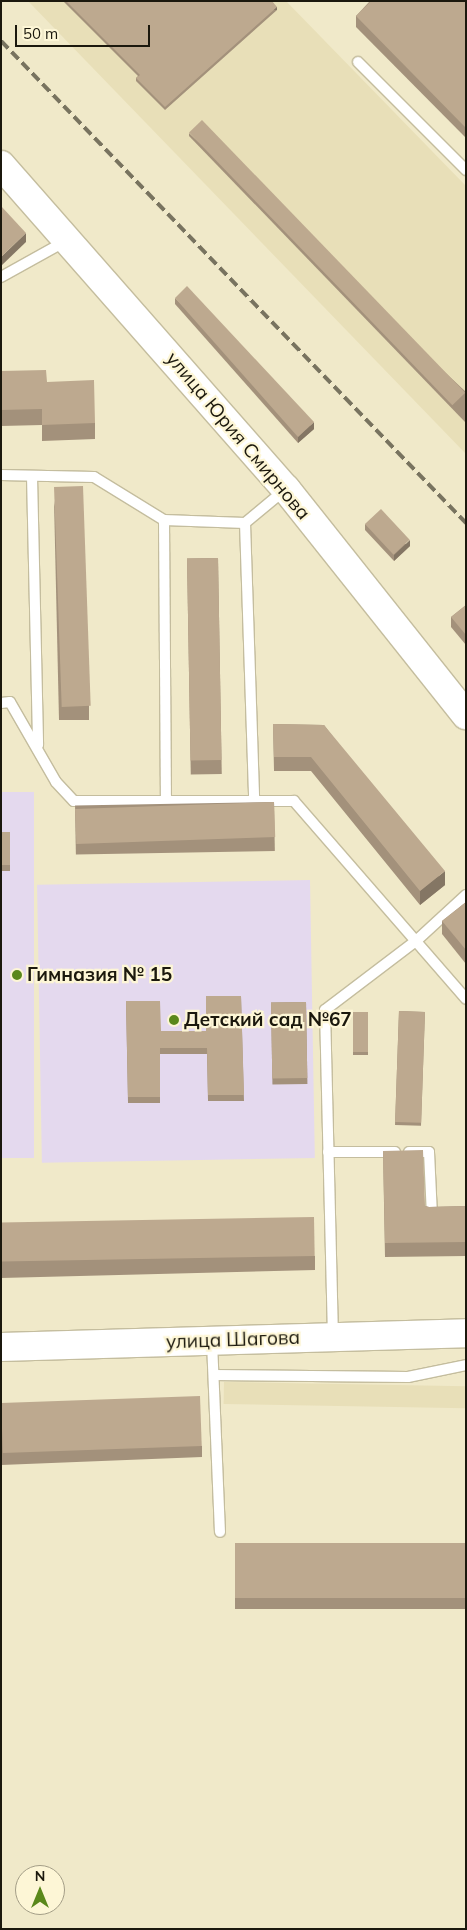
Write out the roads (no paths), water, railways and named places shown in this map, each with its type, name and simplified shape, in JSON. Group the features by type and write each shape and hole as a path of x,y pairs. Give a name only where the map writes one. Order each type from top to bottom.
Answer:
{"main road":[{"name":"улица Юрия Смирнова","path":"1,165 286,489 466,715"},
{"name":"улица Шагова","path":"1,1347 466,1333"}],"lane":[{"path":"358,62 466,170"},
{"path":"1,277 31,265 68,240"},
{"path":"1,475 94,477 164,520 245,523 286,489"},
{"path":"32,476 38,747"},
{"path":"164,520 166,802"},
{"path":"245,523 254,801"},
{"path":"1,702 10,702 38,747 56,782 74,801 294,801 466,999"},
{"path":"333,1337 325,1010 416,941 466,895"},
{"path":"328,1152 429,1152 432,1215 466,1214"},
{"path":"212,1341 220,1532"},
{"path":"214,1375 408,1377 466,1364"}],"railway":[{"path":"1,41 466,523"}],"place":[{"name":"Гимназия № 15","path":"17,975"},
{"name":"Детский сад №67","path":"174,1020"}]}
